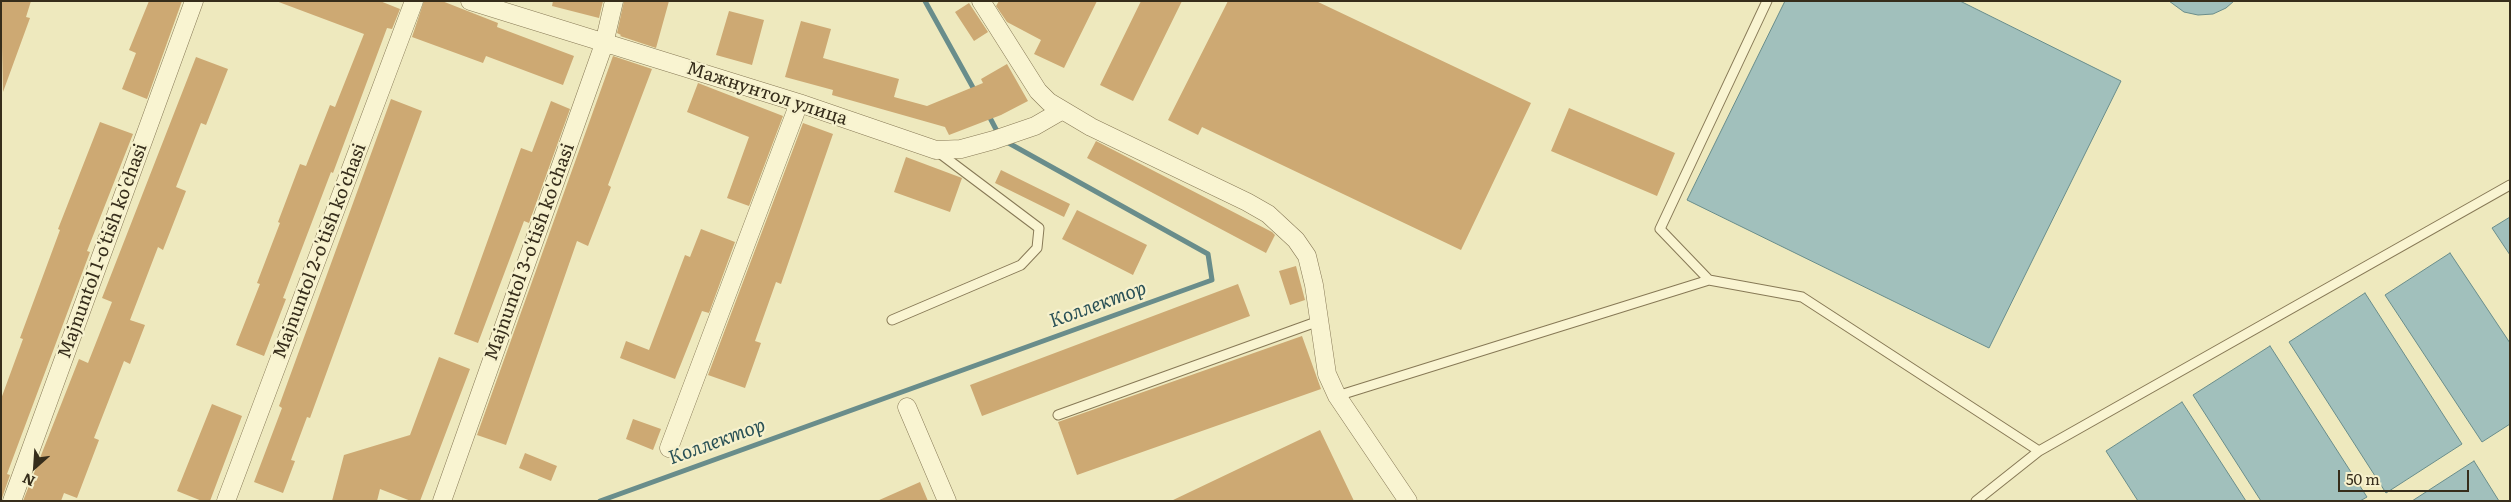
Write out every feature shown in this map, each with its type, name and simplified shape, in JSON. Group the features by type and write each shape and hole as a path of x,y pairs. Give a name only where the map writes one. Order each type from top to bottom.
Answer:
{"street":[{"name":"Majnuntol 1-o'tish ko'chasi","path":"12,501 194,1"},
{"name":"Majnuntol 2-o'tish ko'chasi","path":"226,501 414,1"},
{"name":"Мажнунтол улица","path":"470,1 799,103 936,150 961,148 1001,138 1035,126 1062,111"},
{"name":"Majnuntol 3-o'tish ko'chasi","path":"442,501 604,44 614,1"},
{"path":"981,1 1038,91 1062,111 1247,202 1282,225 1307,256 1327,374 1337,396 1408,501"},
{"path":"669,448 799,103"},
{"path":"907,407 947,501"}],"lane":[{"path":"1709,280 1660,229 1767,1"},
{"path":"892,320 1021,265 1037,248 1039,228 936,150"},
{"path":"1976,501 2039,451 2510,185"},
{"path":"1337,396 1709,280 1802,297 2039,451"},
{"path":"1058,415 1319,321"}],"water":[{"path":"1785,1 1960,1 2121,81 1989,348 1687,200"},
{"path":"2169,1 2234,1 2226,8 2213,14 2198,15 2184,12"},
{"path":"2510,217 2510,255 2492,228"},
{"path":"2450,253 2510,343 2510,424 2482,442 2385,295"},
{"path":"2365,293 2462,444 2386,493 2289,342"},
{"path":"2270,346 2367,497 2360,501 2261,501 2193,395"},
{"path":"2182,402 2246,501 2138,501 2106,451"},
{"path":"2474,461 2499,501 2412,501"}],"building":[{"path":"1,1 31,1 26,17 30,18 3,92"},
{"path":"149,1 182,1 147,99 122,89 136,53 129,50"},
{"path":"276,1 380,1 400,9 392,29 387,28 333,173 331,172 283,298 286,299 264,356 236,345 260,284 257,283 300,164 306,166 330,105 335,107 364,34"},
{"path":"424,1 442,1 498,23 497,27 574,56 563,85 486,56 483,63 412,37"},
{"path":"553,1 603,1 599,18 552,6"},
{"path":"624,1 669,1 656,48 620,36 617,33"},
{"path":"999,1 1097,1 1064,68 1034,54 1041,40 1007,22 996,6"},
{"path":"1141,1 1182,1 1133,101 1100,85"},
{"path":"1228,1 1316,1 1531,103 1461,250 1202,127 1198,135 1168,120"},
{"path":"969,3 988,32 974,41 955,12"},
{"path":"729,11 764,20 752,65 716,55"},
{"path":"801,21 831,29 823,58 899,79 894,97 927,106 983,83 981,79 1007,64 1028,101 1001,115 949,135 945,127 832,95 833,90 785,77"},
{"path":"613,56 652,69 608,185 611,187 588,246 577,241 506,445 477,435"},
{"path":"196,57 228,69 206,125 201,123 176,187 186,191 163,250 158,247 130,320 145,325 130,364 124,361 94,438 99,440 77,498 64,493 61,501 23,501 79,359 88,363 112,302 102,298"},
{"path":"698,83 783,116 749,206 727,198 749,137 687,112"},
{"path":"391,99 422,111 310,418 307,417 291,460 295,461 283,493 254,482 282,408 279,406"},
{"path":"551,101 570,109 529,223 524,221 478,343 454,334 521,148 532,152"},
{"path":"1569,108 1675,153 1657,196 1551,151"},
{"path":"100,122 133,134 87,251 90,252 7,474 10,475 1,501 1,399 23,339 20,338 60,230 58,229"},
{"path":"803,123 833,134 781,284 776,282 755,341 761,343 745,388 708,375"},
{"path":"1096,141 1272,232 1275,235 1266,253 1087,158"},
{"path":"906,157 962,178 950,212 894,192"},
{"path":"1001,170 1070,204 1064,217 995,183"},
{"path":"1077,210 1147,245 1133,275 1062,239"},
{"path":"701,229 735,242 709,313 702,311 675,379 620,358 626,341 649,350 685,255 690,257"},
{"path":"1296,266 1305,300 1290,305 1279,271"},
{"path":"1238,284 1250,316 982,416 970,385"},
{"path":"1302,336 1321,389 1077,475 1058,422"},
{"path":"439,357 470,369 420,501 411,501 380,489 377,501 332,501 344,455 410,435"},
{"path":"212,404 242,416 210,501 202,501 177,491"},
{"path":"633,419 661,429 653,450 626,439"},
{"path":"1320,430 1354,501 1171,501"},
{"path":"525,453 557,466 551,481 519,468"},
{"path":"920,482 928,501 877,501"}],"waterway":[{"name":"Коллектор","path":"925,1 976,93"},
{"name":"Коллектор","path":"988,114 999,135"},
{"name":"Коллектор","path":"600,501 1212,280 1208,254 1005,141"}]}
